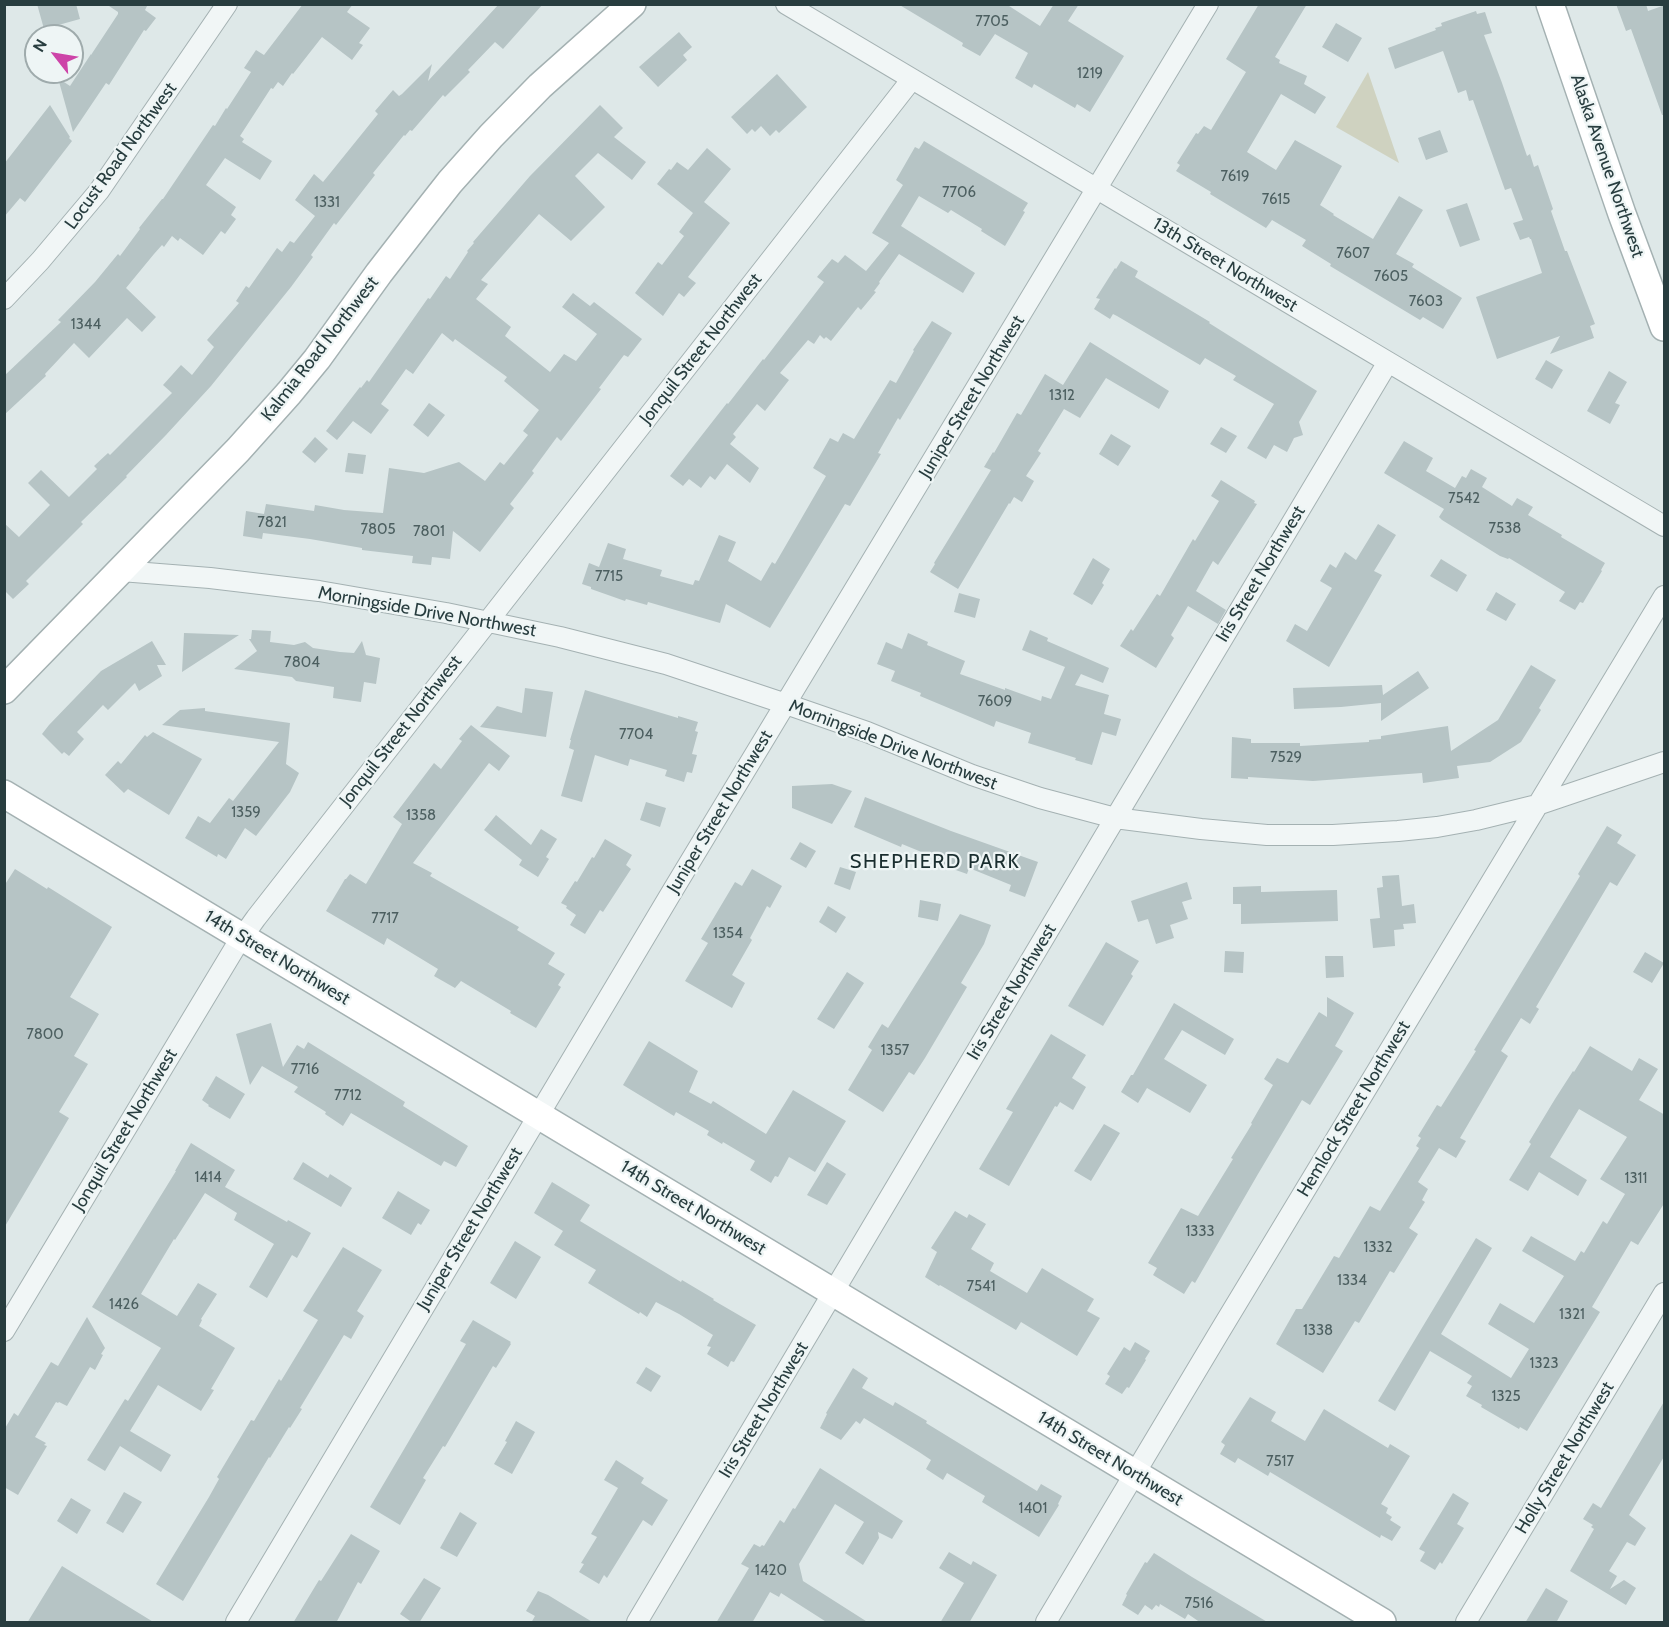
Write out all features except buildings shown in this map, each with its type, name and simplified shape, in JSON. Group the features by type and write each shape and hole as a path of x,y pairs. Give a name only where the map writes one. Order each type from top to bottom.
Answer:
{"street":[{"name":"Locust Road Northwest","path":"4,299 40,261 99,191 227,4"},
{"name":"Kalmia Road Northwest","path":"4,690 238,450 289,393 450,182 491,136 540,86 632,4"},
{"name":"13th Street Northwest","path":"786,4 1665,526"},
{"name":"Juniper Street Northwest","path":"236,1623 1208,4"},
{"name":"Alaska Avenue Northwest","path":"1551,4 1619,203 1665,327"},
{"name":"Jonquil Street Northwest","path":"4,1331 242,937 336,813 912,80"},
{"name":"Iris Street Northwest","path":"637,1623 1388,362"},
{"name":"Morningside Drive Northwest","path":"121,571 210,578 395,603 560,637 666,664 867,732 1008,788 1115,818 1245,833 1332,835 1398,831 1476,820 1537,806 1665,762"},
{"name":"Hemlock Street Northwest","path":"1046,1623 1665,596"},
{"name":"14th Street Northwest","path":"4,794 1382,1623"},
{"name":"Holly Street Northwest","path":"1466,1623 1665,1293"}],"green space":[{"path":"1368,72 1399,163 1336,127"}],"district":[{"name":"SHEPHERD PARK","path":"935,862"}]}
